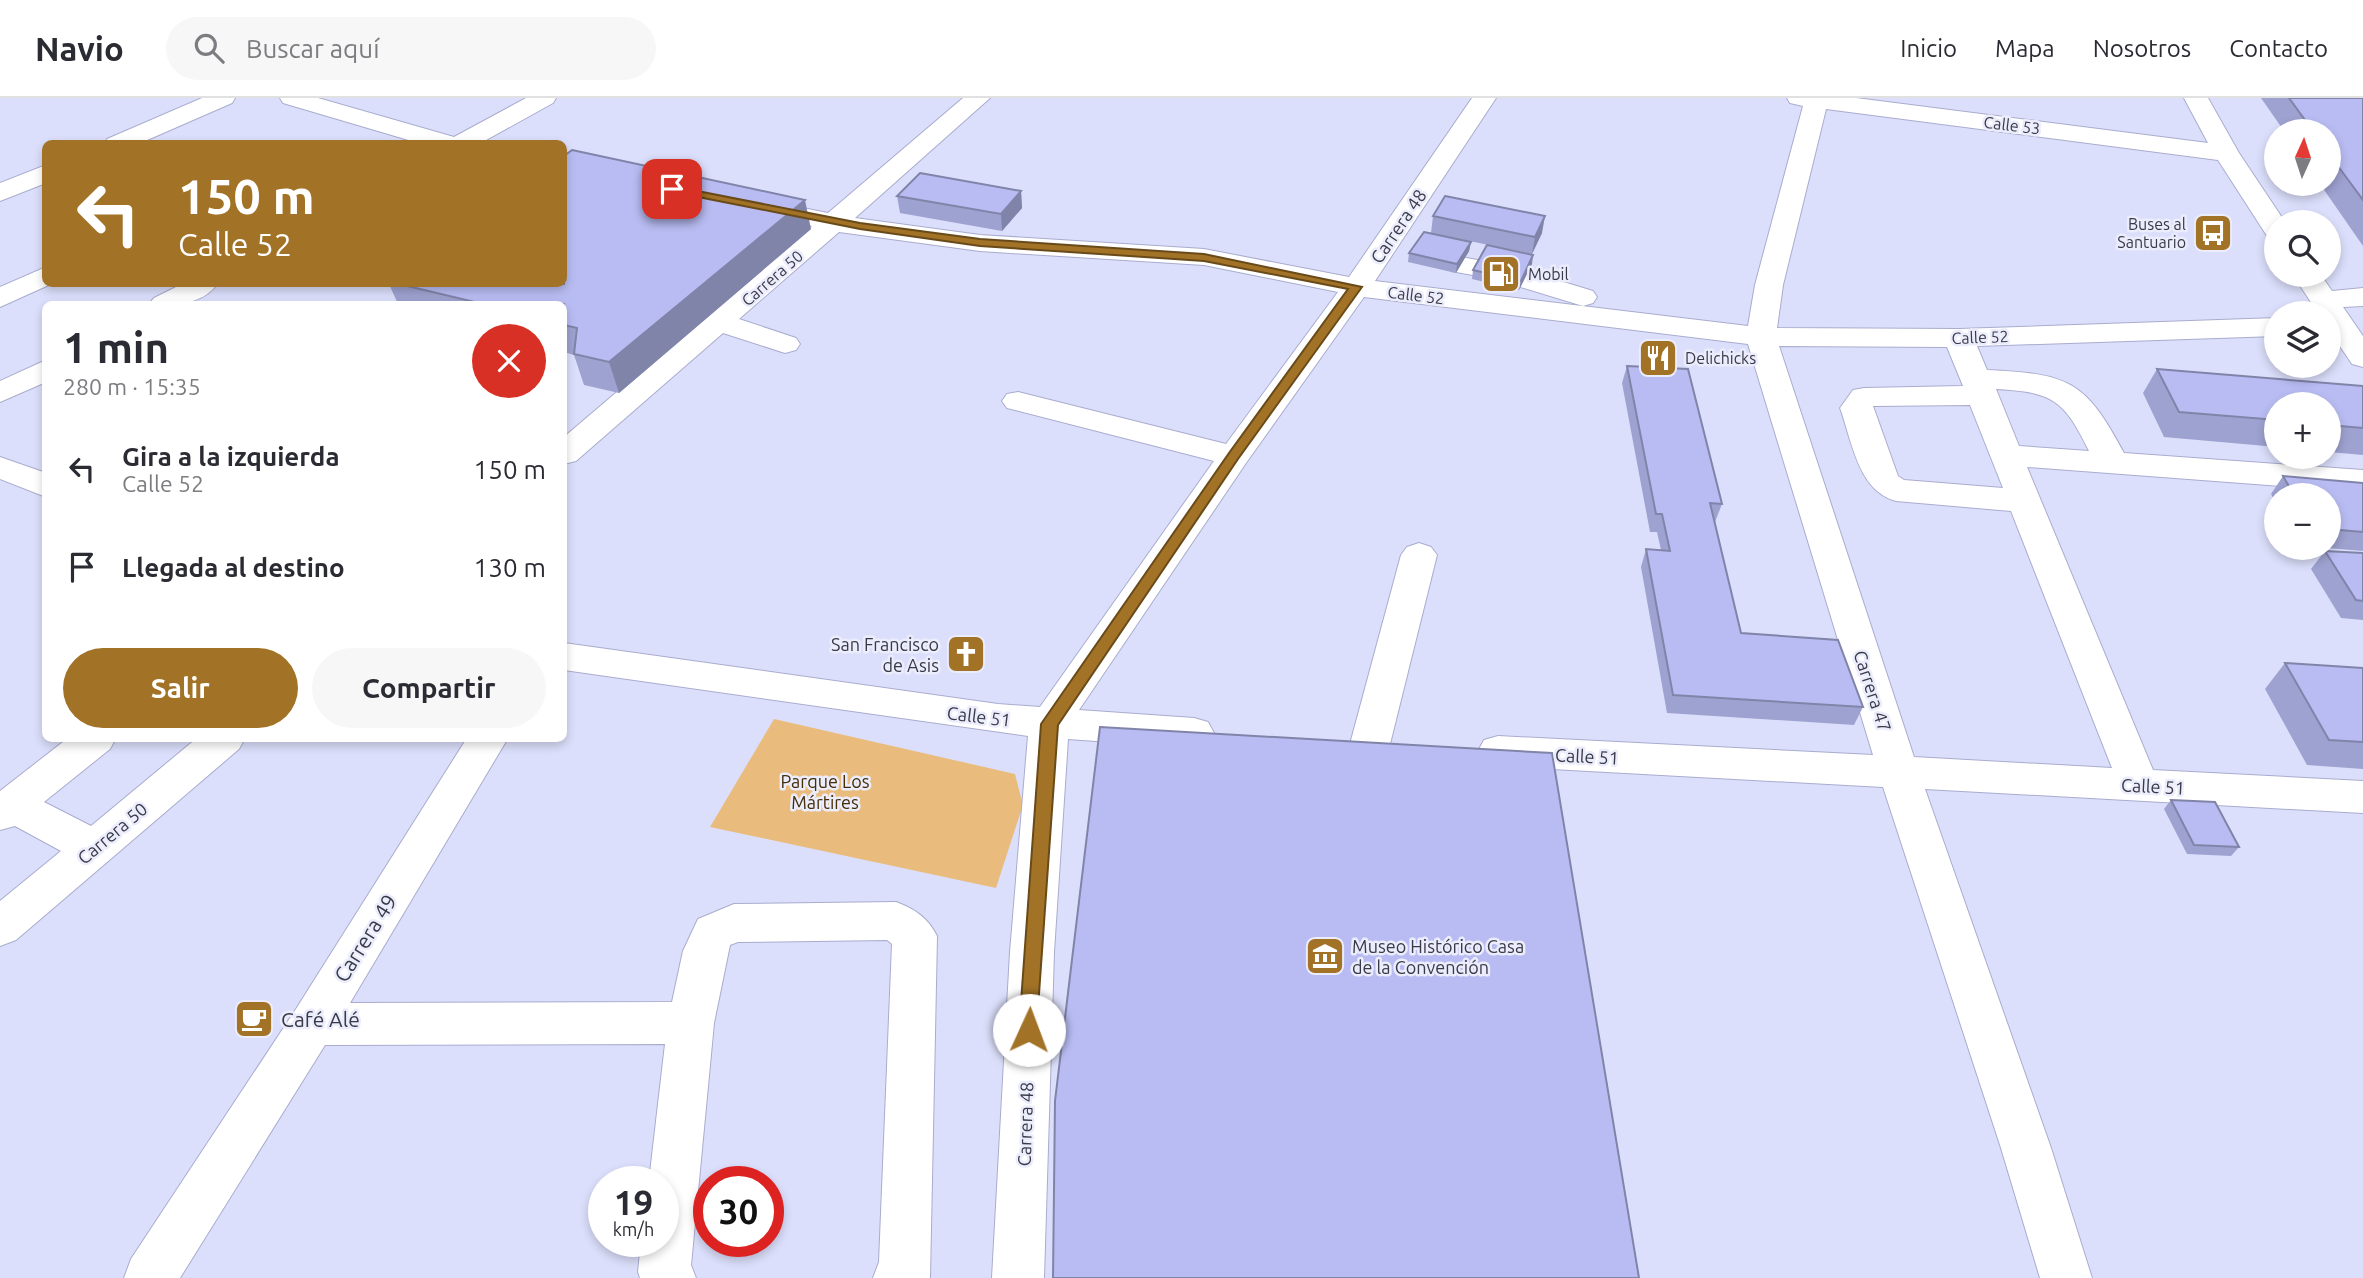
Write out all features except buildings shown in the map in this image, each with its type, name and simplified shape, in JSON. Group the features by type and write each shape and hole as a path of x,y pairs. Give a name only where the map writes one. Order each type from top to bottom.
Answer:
{"street":[{"path":"125,140 223,98"},
{"path":"292,98 437,140"},
{"path":"466,140 544,98"},
{"name":"Carrera 50","path":"567,451 836,223 929,137 978,98"},
{"name":"Carrera 48","path":"1018,1278 1032,952 1049,724 1234,456 1365,274 1484,98"},
{"path":"2196,98 2225,153 2264,211"},
{"name":"Calle 53","path":"1812,99 2225,153"},
{"name":"Carrera 47","path":"1812,99 1772,272 1761,337 1899,774 2026,1148 2066,1278"},
{"path":"0,193 42,175"},
{"name":"Calle 52","path":"727,200 836,223 980,243 1204,257 1365,274 1660,325 1761,337 1959,338 2264,327"},
{"path":"1365,274 1413,254"},
{"path":"0,298 42,277"},
{"path":"1524,279 1660,325"},
{"path":"170,301 197,287"},
{"path":"2341,316 2363,297"},
{"path":"2341,321 2363,358"},
{"path":"720,322 785,344"},
{"path":"1959,338 2139,785"},
{"path":"0,393 42,371"},
{"path":"2026,501 1896,490 1884,482 1856,408 1864,397 2039,382 2068,391 2083,407 2112,463"},
{"path":"1018,401 1234,456"},
{"path":"2007,455 2363,481"},
{"path":"0,467 42,484"},
{"path":"1370,744 1419,555"},
{"name":"Calle 51","path":"567,657 1049,724 1231,735"},
{"path":"1328,741 1412,746"},
{"path":"91,742 6,810 94,848"},
{"name":"Carrera 50","path":"0,927 220,742"},
{"name":"Carrera 49","path":"150,1278 312,1024 486,742"},
{"name":"Calle 51","path":"1468,749 2363,797"},
{"path":"670,1278 664,1272 691,1023 705,951 713,932 734,923 896,921 915,936 905,1274 899,1278"},
{"path":"312,1024 691,1023"}],"green space":[{"name":"Parque Los Mártires","path":"774,719 1015,774 1023,805 996,888 710,827"}],"place":[{"name":"Buses al Santuario","path":"2213,233"},
{"name":"Mobil","path":"1501,274"},
{"name":"Delichicks","path":"1658,358"},
{"name":"San Francisco de Asis","path":"966,654"},
{"name":"Museo Histórico Casa de la Convención","path":"1325,956"},
{"name":"Café Alé","path":"254,1019"}],"route":[{"path":"672,189 836,223 980,243 1204,257 1356,287 1234,456 1049,724 1029,1030"}]}
